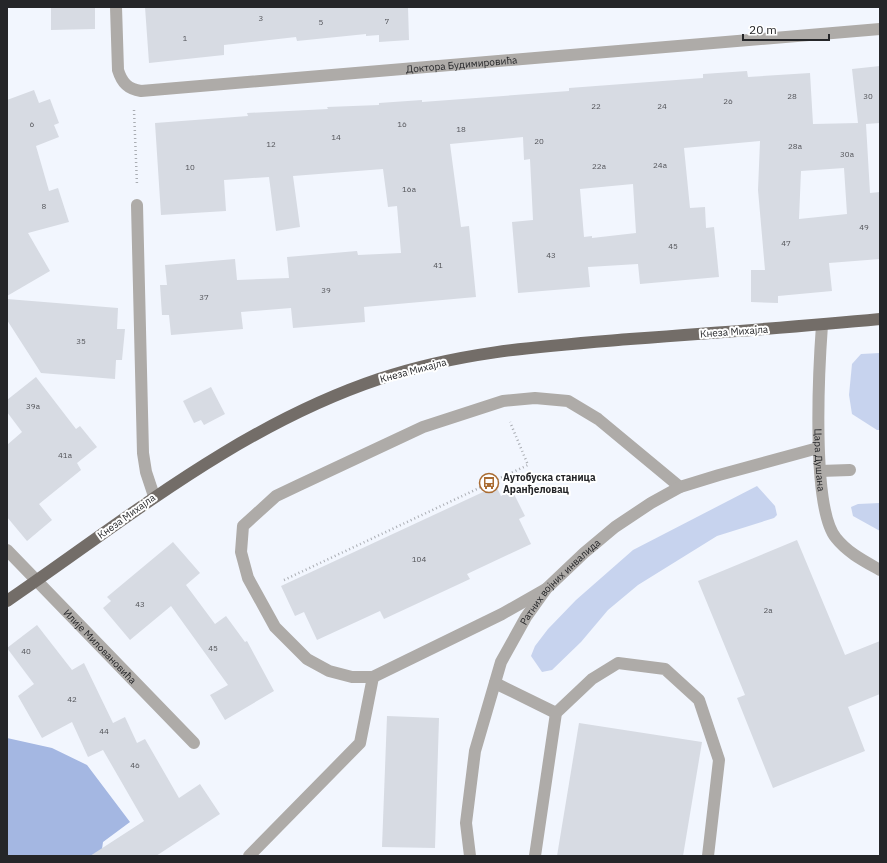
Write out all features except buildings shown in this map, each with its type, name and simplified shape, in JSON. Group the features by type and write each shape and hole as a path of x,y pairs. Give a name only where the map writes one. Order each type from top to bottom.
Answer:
{"main road":[{"name":"Кнеза Михајла","path":"7,601 154,496 206,462 296,412 380,378 425,365 516,348 822,325 880,319"}],"street":[{"path":"116,7 118,70 121,79 126,86 133,90"},
{"name":"Доктора Будимировића","path":"133,90 142,91 880,29"},
{"path":"137,205 143,453 146,472 154,496"},
{"name":"Цара Душана","path":"822,325 818,448 825,512 835,537 855,557 880,570"},
{"path":"546,589 502,614 373,677 352,678 328,671 307,659 275,627 248,578 241,552 243,526 276,496 423,427 503,401 535,398 568,401 598,419 680,487"},
{"name":"Ратних војних инвалида","path":"470,856 466,823 475,751 501,662 526,617 546,589 584,553 615,527 651,503 680,487 719,474 818,448"},
{"path":"820,471 850,470"},
{"name":"Илије Миловановића","path":"7,550 194,743"},
{"path":"535,856 556,713 592,679 618,663 665,669 699,700 719,760 708,856"},
{"path":"249,856 360,743 373,677"},
{"path":"495,683 556,713"}],"path":[{"path":"133,90 137,205"},
{"path":"284,580 528,465 508,418"}],"shaded area":[{"path":"880,353 880,430 877,430 852,414 849,395 852,364 861,354"},
{"path":"757,486 775,506 777,515 774,518 717,536 638,585 608,610 581,642 552,670 542,672 531,656 535,646 548,629 576,600 633,550"},
{"path":"880,503 880,531 853,516 851,507 858,504"},
{"path":"7,738 52,748 87,765 130,822 103,842 101,856 7,856"}],"place":[{"name":"Аутобуска станица Аранђеловац","path":"489,483"}]}
